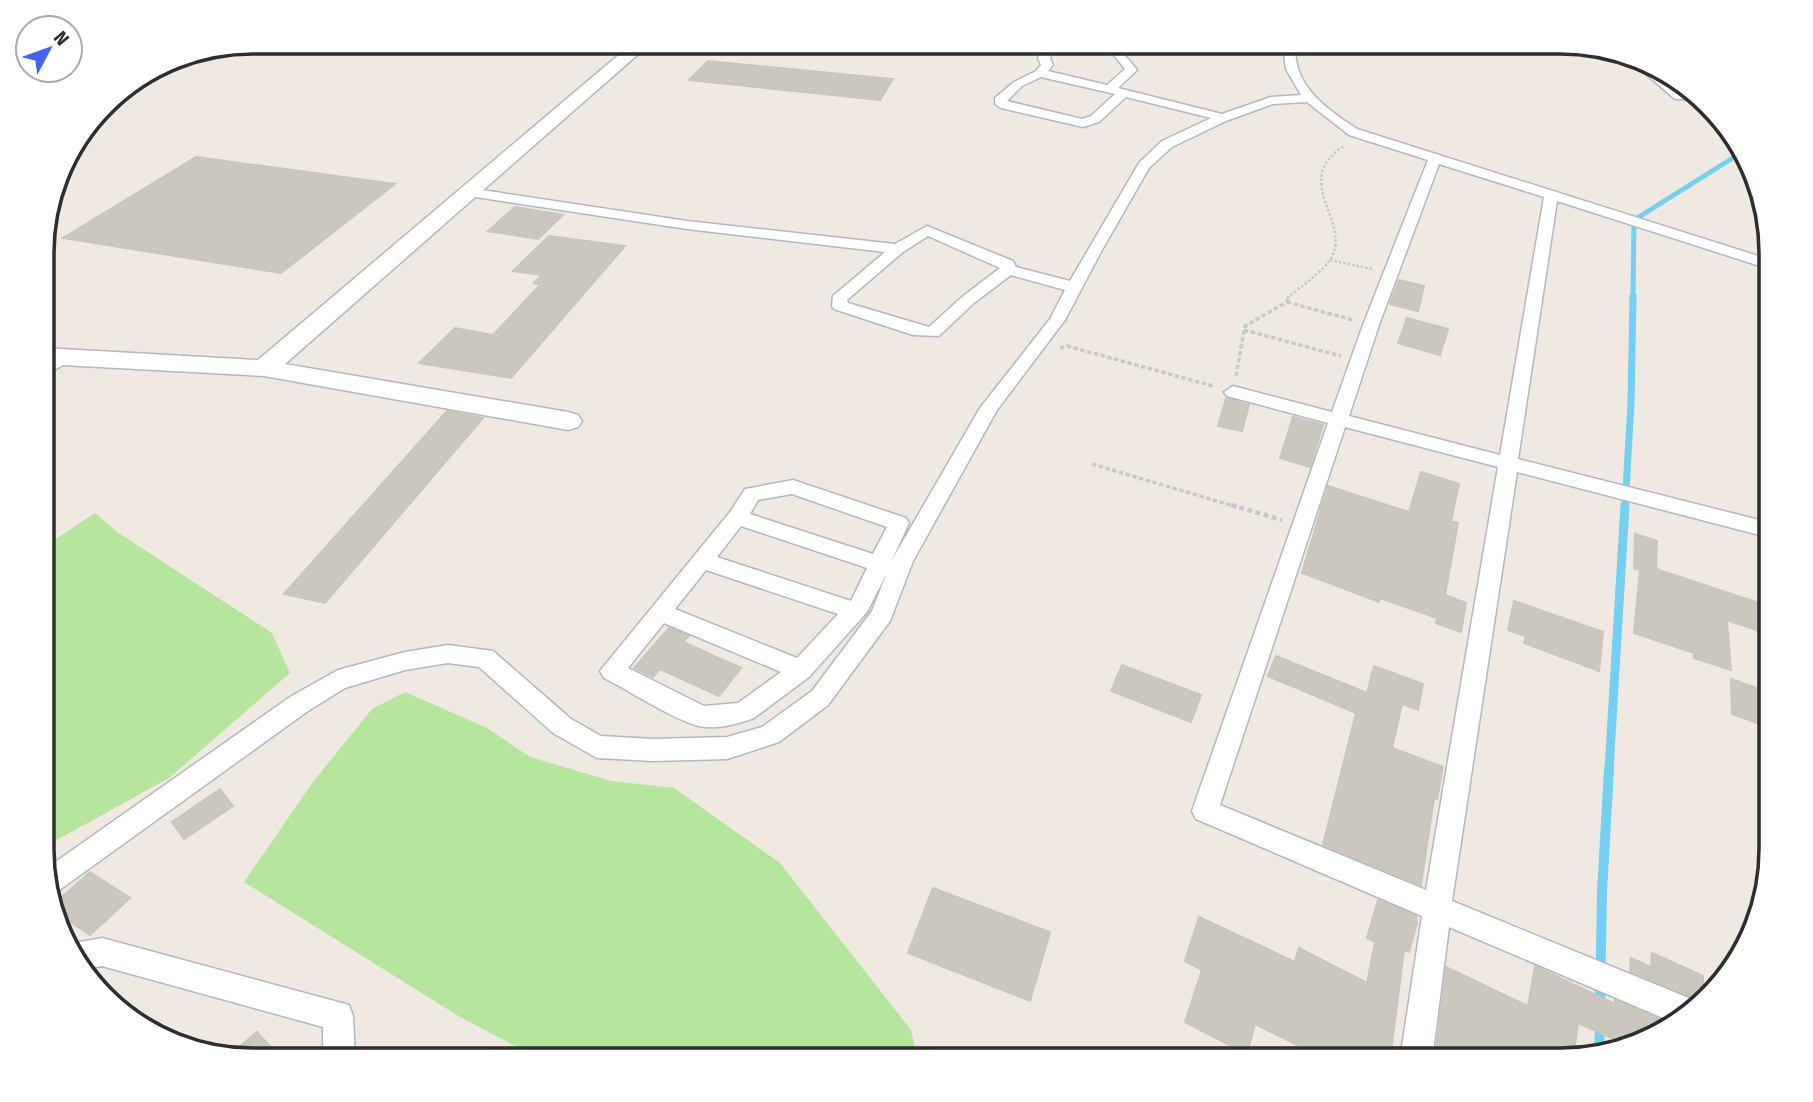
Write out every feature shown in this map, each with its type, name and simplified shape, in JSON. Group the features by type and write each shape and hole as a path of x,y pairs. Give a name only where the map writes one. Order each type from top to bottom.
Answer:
{"street":[{"path":"1046,54 1047,65 1040,73 1018,84 999,101 1005,105 1083,122 1095,119 1124,93"},
{"path":"1109,89 1131,70 1120,54"},
{"path":"1288,54 1295,77 1310,98 1326,115 1353,132 1758,261"},
{"path":"264,368 629,55"},
{"path":"1040,73 1199,110 1222,118"},
{"path":"1664,84 1680,96"},
{"path":"56,877 338,680 405,661 448,654 485,659 562,726 597,747 653,750 727,748 770,735 820,698 882,615 888,568 899,523 793,487 752,494 737,517 612,671 701,716 726,716 745,711 801,670 854,611 888,568 931,508 989,408 1057,320 1144,166 1167,144 1222,118 1271,101 1310,98"},
{"path":"1435,159 1371,325 1205,811 1678,1009"},
{"path":"469,192 687,225 898,249"},
{"path":"1418,1047 1437,909 1551,195"},
{"path":"927,230 1007,264 1008,270 933,331 919,331 840,306 839,299 898,249 927,230"},
{"path":"1008,270 1074,287"},
{"path":"54,361 264,368 568,421"},
{"path":"1233,392 1758,528"},
{"path":"737,517 888,568"},
{"path":"702,560 854,611"},
{"path":"660,612 801,670"},
{"path":"86,955 102,952 338,1016 339,1048"}],"path":[{"path":"1287,302 1286,299 1330,260 1337,232 1320,195 1321,173 1338,149 1366,136"},
{"path":"1330,260 1390,273"},
{"path":"1067,346 1233,392 1245,326 1287,302 1371,325"},
{"path":"1244,330 1359,360"},
{"path":"1092,464 1303,527"}],"green space":[{"path":"95,513 117,532 272,633 290,673 169,778 54,841 54,540"},
{"path":"405,692 487,728 530,757 611,781 674,788 780,863 911,1030 915,1047 519,1048 460,1017 244,882 313,782 372,709"}],"building":[{"path":"708,61 893,79 880,100 689,80"},
{"path":"196,157 395,184 281,273 63,238"},
{"path":"515,207 563,215 538,239 488,231"},
{"path":"549,236 625,246 511,378 419,363 455,328 493,335 540,285 534,283 542,275 513,271"},
{"path":"1399,280 1424,286 1418,311 1390,304"},
{"path":"1407,318 1448,329 1440,355 1398,343"},
{"path":"1226,398 1249,405 1242,431 1218,426"},
{"path":"447,411 483,418 325,603 284,594"},
{"path":"1293,417 1323,425 1310,467 1280,458"},
{"path":"1421,472 1459,484 1451,521 1458,523 1445,595 1466,603 1461,632 1436,623 1437,618 1380,598 1379,602 1302,573 1328,486 1409,512"},
{"path":"1635,534 1657,541 1656,569 1758,603 1758,631 1727,620 1731,670 1694,658 1694,653 1634,633 1640,570 1634,568"},
{"path":"1514,601 1603,632 1599,671 1524,643 1526,636 1508,630"},
{"path":"669,628 689,636 683,642 741,668 719,696 660,669 653,677 634,668"},
{"path":"1276,656 1367,693 1374,666 1423,684 1418,710 1402,704 1392,748 1443,767 1437,799 1434,798 1421,885 1323,845 1356,713 1268,676"},
{"path":"1122,665 1201,695 1191,722 1111,691"},
{"path":"1731,679 1758,688 1758,723 1732,714"},
{"path":"220,789 233,806 184,839 172,822"},
{"path":"90,872 130,898 90,935 67,920 61,898"},
{"path":"933,888 1050,932 1030,1001 908,953"},
{"path":"1378,900 1416,916 1417,923 1409,952 1404,950 1392,1047 1302,1047 1255,1024 1249,1047 1234,1047 1185,1022 1202,970 1185,961 1199,917 1295,962 1299,948 1367,983 1375,942 1367,938"},
{"path":"1652,953 1703,976 1703,988 1692,998 1630,971 1631,958 1651,967"},
{"path":"1535,966 1615,1004 1615,1000 1661,1020 1636,1033 1615,1040 1578,1023 1575,1047 1437,1047 1446,967 1528,1006"},
{"path":"257,1032 271,1048 253,1048 239,1047"}],"waterway":[{"path":"1633,298 1634,220 1734,158"},
{"path":"1625,507 1633,296"},
{"path":"1609,770 1625,505"},
{"path":"1600,1007 1602,892 1609,769"},
{"path":"1599,1044 1600,1023"}]}
